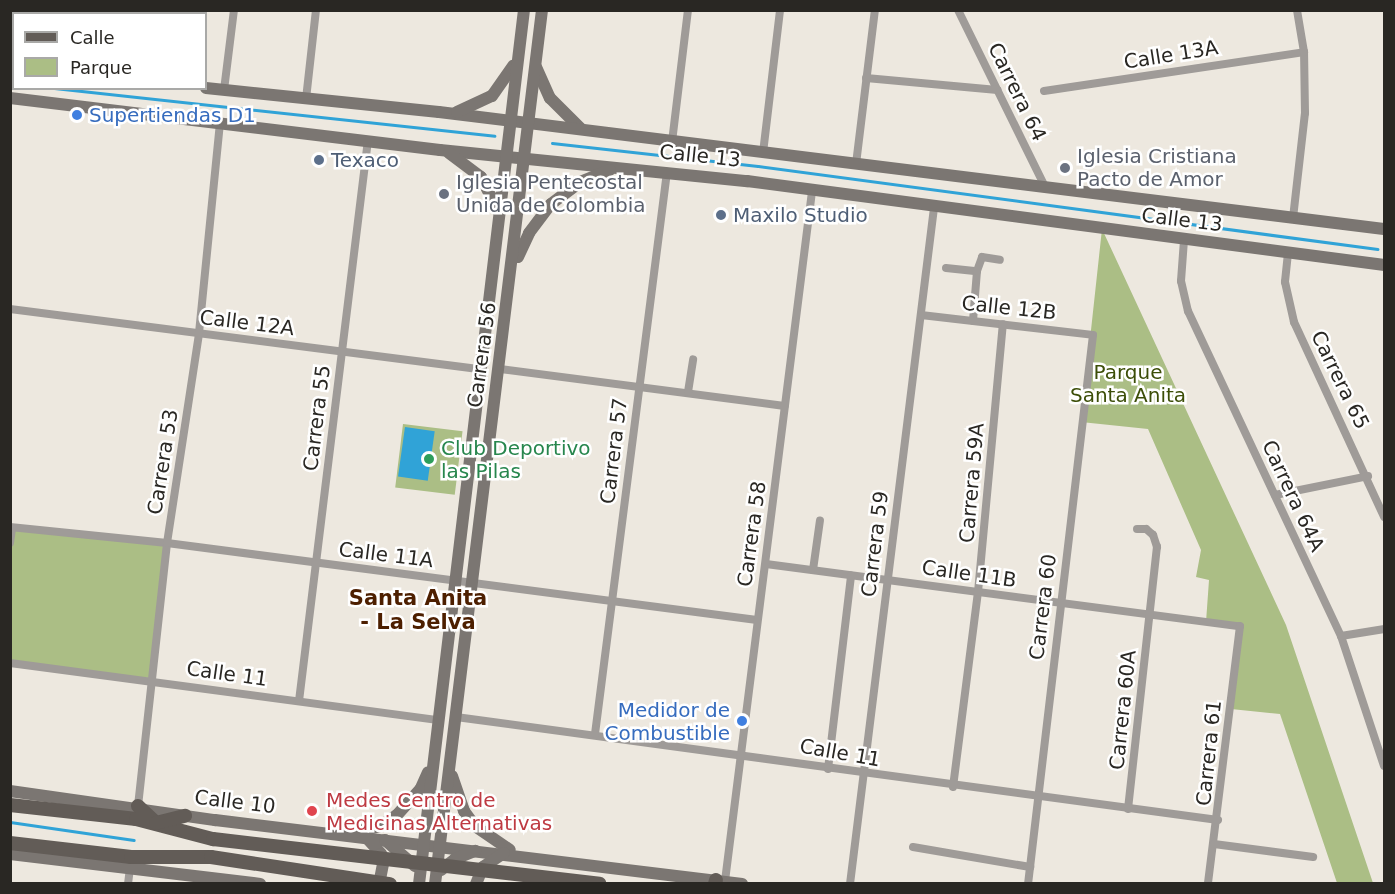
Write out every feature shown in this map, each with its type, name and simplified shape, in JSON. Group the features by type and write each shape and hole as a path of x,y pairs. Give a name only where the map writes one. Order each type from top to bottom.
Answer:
{"main road":[{"name":"Calle 10","path":"10,805 156,823 213,839 599,884"},
{"path":"138,806 156,823 185,816"},
{"path":"10,843 130,862 211,857 390,884"}],"street":[{"path":"224,90 234,10"},
{"path":"306,99 316,10"},
{"name":"Carrera 56","path":"427,880 424,843 498,210 524,10"},
{"name":"Carrera 56","path":"427,880 441,845 472,583 513,276 524,158 543,10"},
{"path":"672,142 688,10"},
{"path":"763,153 780,10"},
{"path":"856,164 875,10"},
{"name":"Carrera 64","path":"958,10 1046,189"},
{"path":"1293,218 1305,113 1304,52 1297,10"},
{"path":"439,112 465,110 492,96 507,80 519,51"},
{"name":"Calle 13A","path":"1044,91 1304,52"},
{"path":"536,64 550,98 582,130"},
{"path":"866,78 998,90"},
{"name":"Calle 13","path":"207,88 439,112 1046,189 1384,229"},
{"name":"Calle 13","path":"10,98 440,150 667,172 1384,265"},
{"name":"Carrera 53","path":"138,806 167,543 199,333 220,123"},
{"name":"Carrera 55","path":"299,701 368,140"},
{"path":"440,150 474,169 488,188 498,210"},
{"path":"513,276 529,233 551,204 580,182 617,168"},
{"name":"Carrera 57","path":"595,734 667,172"},
{"name":"Carrera 58","path":"719,882 743,753 757,620 766,564 812,190"},
{"name":"Carrera 59","path":"850,884 934,208"},
{"name":"Carrera 64A","path":"1184,240 1181,281 1188,310 1341,636 1384,766"},
{"name":"Carrera 65","path":"1288,253 1285,282 1294,322 1368,477 1384,517"},
{"path":"973,321 977,271 982,257 1000,260"},
{"path":"946,267 977,271"},
{"name":"Calle 12A","path":"10,309 480,369"},
{"name":"Calle 12B","path":"921,315 1093,335"},
{"name":"Carrera 59A","path":"953,787 978,592 1003,324"},
{"name":"Carrera 60","path":"1028,884 1093,335"},
{"path":"688,392 693,359"},
{"path":"500,369 785,406"},
{"path":"1275,495 1368,477"},
{"path":"813,570 820,520"},
{"path":"10,543 11,527"},
{"name":"Calle 11A","path":"11,527 167,543 757,620"},
{"name":"Carrera 60A","path":"1128,809 1157,547 1154,535 1146,529 1137,529"},
{"name":"Calle 11B","path":"766,564 1240,626"},
{"path":"828,769 851,575"},
{"name":"Carrera 61","path":"1208,884 1218,820 1240,626"},
{"path":"1341,636 1384,629"},
{"name":"Calle 11","path":"10,663 438,720"},
{"name":"Calle 11","path":"456,717 743,753 863,775 1218,820"},
{"path":"341,833 381,826 397,815 422,788 436,742"},
{"path":"451,756 456,794 475,826 506,849 523,854"},
{"name":"Calle 10","path":"10,791 138,806 185,816 523,854 742,884"},
{"path":"365,836 381,854 384,864 379,884"},
{"path":"382,838 408,857 427,880 454,859 482,849"},
{"path":"1214,844 1313,857"},
{"path":"914,847 1030,867"},
{"path":"476,884 483,867 505,853"},
{"path":"10,854 130,862 260,884"},
{"path":"128,884 130,862"}],"green space":[{"name":"Parque Santa Anita","path":"1102,229 1286,625 1373,883 1337,883 1280,714 1231,709 1240,626 1206,622 1209,580 1196,577 1201,550 1148,429 1081,422"},
{"name":"Club Deportivo las Pilas","path":"403,424 463,431 455,495 395,488"},
{"path":"12,528 167,544 153,679 10,664"}],"water":[{"path":"405,427 435,431 428,481 398,477"}],"waterway":[{"path":"72,90 494,136"},
{"path":"552,143 758,166 1377,249"},
{"path":"10,822 134,840"}],"place":[{"name":"Supertiendas D1","path":"77,115"},
{"name":"Texaco","path":"319,160"},
{"name":"Iglesia Cristiana Pacto de Amor","path":"1065,168"},
{"name":"Iglesia Pentecostal Unida de Colombia","path":"444,194"},
{"name":"Maxilo Studio","path":"721,215"},
{"name":"Club Deportivo las Pilas","path":"429,459"},
{"name":"Medidor de Combustible","path":"742,721"},
{"name":"Medes Centro de Medicinas Alternativas","path":"312,811"}],"district":[{"name":"Santa Anita - La Selva","path":"418,610"}]}
